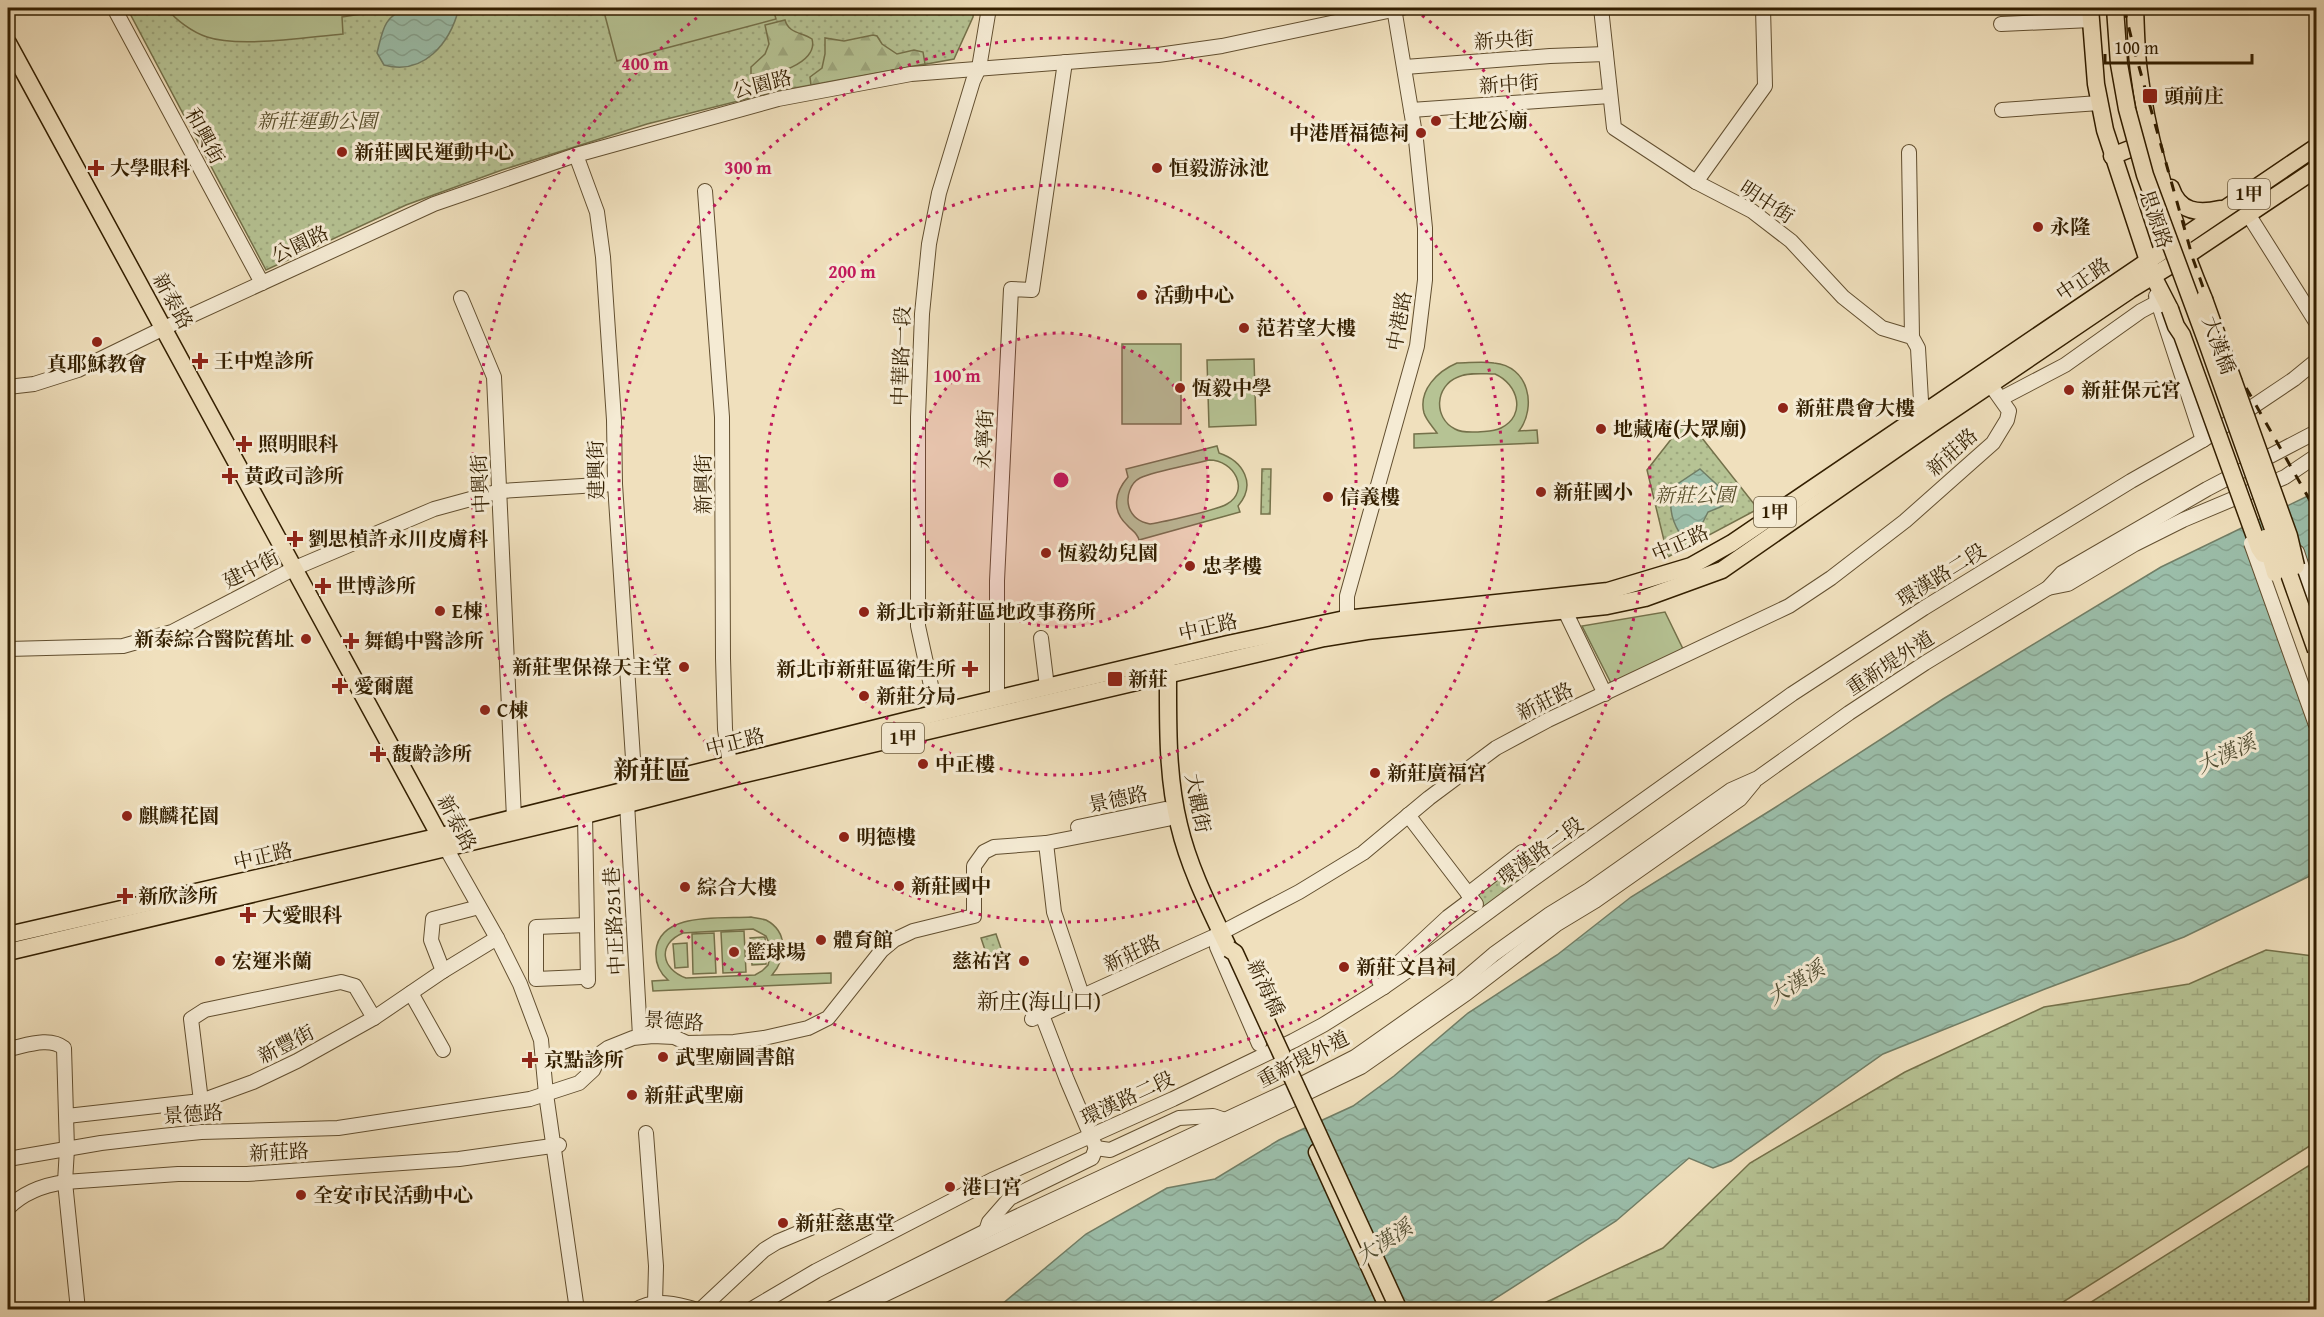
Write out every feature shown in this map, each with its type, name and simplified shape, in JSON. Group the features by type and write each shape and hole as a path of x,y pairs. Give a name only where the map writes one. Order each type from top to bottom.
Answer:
{"main road":[{"name":"大漢橋","path":"2105,8 2109,66 2121,128 2136,178 2268,548 2316,692"},
{"name":"大漢橋","path":"2115,8 2119,64 2127,109 2145,175 2316,650"},
{"name":"思源路","path":"2135,8 2139,72 2150,132 2186,256"},
{"name":"思源路","path":"2091,14 2099,103 2112,156 2164,306 2182,335 2259,548 2275,573"},
{"name":"新泰路","path":"8,43 443,842"},
{"path":"2112,156 2150,132 2177,202 2199,212 2230,206"},
{"name":"中正路","path":"8,952 443,842 514,818 631,796 1166,667 1347,626 1608,591 1669,574 1691,566 1732,543 1987,379 2150,268 2180,238 2316,147"},
{"name":"中正路","path":"2150,268 2186,256 2316,169"},
{"path":"2124,192 2161,175"},
{"path":"2186,256 2204,299 2289,536 2292,556 2316,630"},
{"name":"中正路","path":"1347,626 1565,611 1645,598 1722,570 1929,417"},
{"name":"中正路","path":"731,771 937,713 1047,687 1166,667"},
{"name":"大觀街","path":"1166,667 1170,764 1176,813 1186,852 1228,949"},
{"name":"中正路","path":"8,935 443,842 585,815 631,796"},
{"name":"新海橋","path":"1389,1310 1228,957 1228,949 1235,953 1399,1310"}],"street":[{"name":"和興街","path":"114,8 262,284"},
{"name":"中華路一段","path":"937,713 918,626 918,417 922,314 929,244 939,193 979,68 989,8"},
{"name":"公園路","path":"8,387 34,384 78,370 434,204 576,155 778,99 911,74 1158,56 1222,45 1397,8"},
{"name":"中港路","path":"1347,626 1350,584 1417,345 1425,280 1425,228 1397,8"},
{"name":"明中街","path":"1601,8 1614,128 1696,182 1752,211 1791,241 1843,297 1882,328 1912,337"},
{"path":"1696,182 1765,86 1763,8"},
{"path":"2001,24 2091,14"},
{"name":"新央街","path":"1405,67 1606,54"},
{"name":"永寧街","path":"997,699 998,570 1011,289 1032,290 1065,62"},
{"name":"新中街","path":"1411,110 1610,96"},
{"path":"2002,110 2099,103"},
{"path":"1910,152 1912,337 1918,348 1921,401 1929,417"},
{"name":"建興街","path":"576,155 597,212 603,256 614,420 615,484 631,796"},
{"name":"新興街","path":"705,191 722,417 723,658 725,729 731,771"},
{"path":"2248,214 2316,322"},
{"name":"思源路","path":"2186,256 2203,288 2249,409"},
{"name":"中興街","path":"461,298 494,377 514,818"},
{"path":"1987,379 2002,398 2065,365 2141,311 2164,306 2203,440"},
{"path":"2176,326 2176,336 2316,725"},
{"name":"環漢路二段","path":"750,1310 816,1271 992,1180 1093,1143 1293,1041 1384,987 1792,694 1924,608 2131,481 2203,440 2294,379 2316,361"},
{"name":"新莊路","path":"1093,1143 1037,1017 1083,998 1221,933 1299,892 1363,853 1408,815 1496,748 1548,720 1789,606 1831,578 1905,521 1993,443 2007,420 2008,411 2002,398"},
{"name":"重新堤外道","path":"828,1310 986,1231 1225,1120 1355,1056 1460,983 1494,954 1550,914 1597,884 1731,790 1758,778 1859,706 2048,588 2062,573 2207,489 2316,432"},
{"name":"重新堤外道","path":"2048,588 2068,584 2135,544 2183,519 2285,477 2316,456"},
{"name":"建中街","path":"8,649 123,646 166,634 295,568 434,509 500,491 615,484"},
{"path":"2289,536 2298,554 2316,610"},
{"path":"1565,611 1605,694"},
{"path":"1041,638 1047,687"},
{"name":"重新堤外道","path":"852,1310 1361,1067 1467,993 1557,924 1595,901 1740,799 1758,778"},
{"name":"中正路251巷","path":"631,796 640,1036"},
{"name":"景德路","path":"8,1160 101,1143 201,1132 338,1128 530,1100 579,1083 592,1070 601,1053 640,1036 674,1037 687,1043 734,1042 796,1031 828,1018 882,950 894,940 913,932 974,916 974,866 984,852 994,847 1046,843 1167,819 1176,813"},
{"path":"585,815 587,925 585,979 536,980 536,927 587,925"},
{"path":"1408,815 1485,914"},
{"name":"新泰路","path":"443,842 520,984 541,1040 546,1094 556,1146 576,1310"},
{"path":"1046,843 1054,912 1083,998"},
{"path":"1384,987 1379,981 1522,852"},
{"path":"443,971 431,940 433,919 479,907"},
{"name":"大觀街","path":"1259,1044 1217,947 1221,933 1233,940 1280,1036"},
{"name":"新豐街","path":"67,1116 201,1101 253,1082 297,1061 374,1018 497,938"},
{"path":"201,1101 192,1019 205,1010 341,982 355,986 374,1018"},
{"path":"411,993 443,1050"},
{"path":"8,1049 48,1041 57,1042 64,1048 67,1116 65,1182 78,1310"},
{"path":"986,1231 989,1222 1010,1198 1092,1158 1093,1143 1110,1150 1179,1118 1213,1116 1225,1120"},
{"path":"646,1133 657,1266 655,1303"},
{"name":"新莊路","path":"8,1208 17,1198 49,1185 65,1182 178,1174 246,1174 360,1167 459,1159 556,1146"},
{"path":"636,1310 655,1303 679,1305 698,1310 764,1250 777,1242 839,1216"}],"green space":[{"name":"新莊運動公園","path":"127,8 974,8 973,17 954,59 778,91 647,124 502,170 406,205 266,270"},
{"path":"166,8 371,8 361,14 342,17 343,34 237,42 207,37 196,32"},
{"path":"603,8 773,8 776,19 617,61"},
{"path":"785,20 790,28 812,39 812,48 808,56 801,62 780,71 770,74 751,74 751,67 765,54 769,44 765,25"},
{"path":"873,35 897,54 914,50 923,52 925,64 811,85 810,77 822,68 825,38 844,41"},
{"path":"1122,344 1181,344 1181,424 1122,424"},
{"path":"1254,359 1256,425 1209,427 1207,360"},
{"path":"1489,362 1506,366 1515,372 1522,380 1528,400 1528,411 1519,431 1537,430 1538,443 1414,448 1414,434 1437,433 1424,413 1424,397 1431,382 1457,363","holes":["1471,374 1495,374 1503,379 1514,392 1517,408 1509,422 1501,428 1463,432 1455,429 1443,418 1440,410 1441,395 1450,381 1462,375"]},
{"name":"新莊公園","path":"1687,419 1758,509 1668,557 1647,470"},
{"path":"1217,446 1219,453 1235,462 1245,474 1246,490 1238,506 1240,512 1139,540 1136,533 1122,519 1117,507 1120,489 1128,477 1126,469","holes":["1209,460 1218,461 1232,470 1238,484 1238,492 1227,504 1150,524 1132,514 1128,503 1129,495 1131,487 1140,478"]},
{"path":"1262,469 1271,469 1270,514 1261,514"},
{"path":"1665,612 1684,651 1613,687 1582,626"},
{"path":"1524,846 1543,868 1484,910 1471,894"},
{"path":"751,917 766,920 779,931 782,938 782,954 777,969 772,975 831,973 831,983 653,991 652,981 668,980 658,967 656,951 660,938 668,929 694,920","holes":["753,929 766,936 772,950 768,965 755,975 686,978 671,969 665,956 669,943 683,933"]},
{"name":"籃球場","path":"744,931 746,972 723,973 721,932"},
{"name":"籃球場","path":"714,933 716,973 693,974 692,934"},
{"path":"996,934 1005,960 990,965 981,938"},
{"path":"765,937 766,964 752,965 750,938"},
{"path":"687,943 688,967 675,968 673,944"},
{"path":"2266,950 2313,956 2316,961 2316,1142 2052,1309 1542,1309 1544,1303 1663,1248 1750,1163 1905,1072 2044,1007 2189,984"},
{"path":"2316,1161 2316,1307 2312,1310 2080,1309"}],"water":[{"path":"407,8 459,8 449,33 433,54 411,66 384,65 377,53 385,25 393,16"},
{"path":"1700,469 1727,494 1723,506 1708,512 1701,526 1694,531 1679,532 1671,510 1673,487"},
{"name":"大漢溪","path":"2316,492 2316,873 2184,937 2045,989 1883,1054 1731,1161 1713,1168 1689,1158 1616,1221 1479,1309 995,1310 1086,1234 1167,1188 1215,1179 1279,1140 1353,1106 1394,1076 1468,1013 1557,955 1631,897 1943,699 2161,567"}],"railway":[{"path":"2124,8 2193,259 2215,321 2236,370 2316,511"}],"place":[{"name":"頭前庄","path":"2150,96"},
{"name":"土地公廟","path":"1436,121"},
{"name":"中港厝福德祠","path":"1421,133"},
{"name":"新莊國民運動中心","path":"342,152"},
{"name":"大學眼科","path":"96,168"},
{"name":"恒毅游泳池","path":"1157,168"},
{"name":"永隆","path":"2038,227"},
{"name":"活動中心","path":"1142,295"},
{"name":"范若望大樓","path":"1244,328"},
{"name":"真耶穌教會","path":"97,342"},
{"name":"王中煌診所","path":"200,361"},
{"name":"恆毅中學","path":"1180,388"},
{"name":"新莊保元宮","path":"2069,390"},
{"name":"新莊農會大樓","path":"1783,408"},
{"name":"地藏庵(大眾廟)","path":"1601,429"},
{"name":"照明眼科","path":"244,444"},
{"name":"黃政司診所","path":"230,476"},
{"name":"新莊國小","path":"1541,492"},
{"name":"信義樓","path":"1328,497"},
{"name":"劉思楨許永川皮膚科","path":"295,539"},
{"name":"恆毅幼兒園","path":"1046,553"},
{"name":"忠孝樓","path":"1190,566"},
{"name":"世博診所","path":"323,586"},
{"name":"E棟","path":"440,611"},
{"name":"新北市新莊區地政事務所","path":"864,612"},
{"name":"新泰綜合醫院舊址","path":"306,639"},
{"name":"舞鶴中醫診所","path":"351,641"},
{"name":"新莊聖保祿天主堂","path":"684,667"},
{"name":"新北市新莊區衛生所","path":"970,669"},
{"name":"新莊","path":"1115,679"},
{"name":"愛爾麗","path":"340,686"},
{"name":"新莊分局","path":"864,696"},
{"name":"C棟","path":"485,710"},
{"name":"馥齡診所","path":"378,754"},
{"name":"中正樓","path":"923,764"},
{"name":"新莊廣福宮","path":"1375,773"},
{"name":"麒麟花園","path":"127,816"},
{"name":"明德樓","path":"844,837"},
{"name":"新莊國中","path":"899,886"},
{"name":"綜合大樓","path":"685,887"},
{"name":"新欣診所","path":"125,896"},
{"name":"大愛眼科","path":"248,915"},
{"name":"體育館","path":"821,940"},
{"name":"籃球場","path":"734,952"},
{"name":"宏運米蘭","path":"220,961"},
{"name":"慈祐宮","path":"1024,961"},
{"name":"新莊文昌祠","path":"1344,967"},
{"name":"武聖廟圖書館","path":"663,1057"},
{"name":"京點診所","path":"530,1060"},
{"name":"新莊武聖廟","path":"632,1095"},
{"name":"港口宮","path":"950,1187"},
{"name":"全安市民活動中心","path":"301,1195"},
{"name":"新莊慈惠堂","path":"783,1223"}],"district":[{"name":"新莊區","path":"652,770"},
{"name":"新庄(海山口)","path":"1039,1001"}]}
